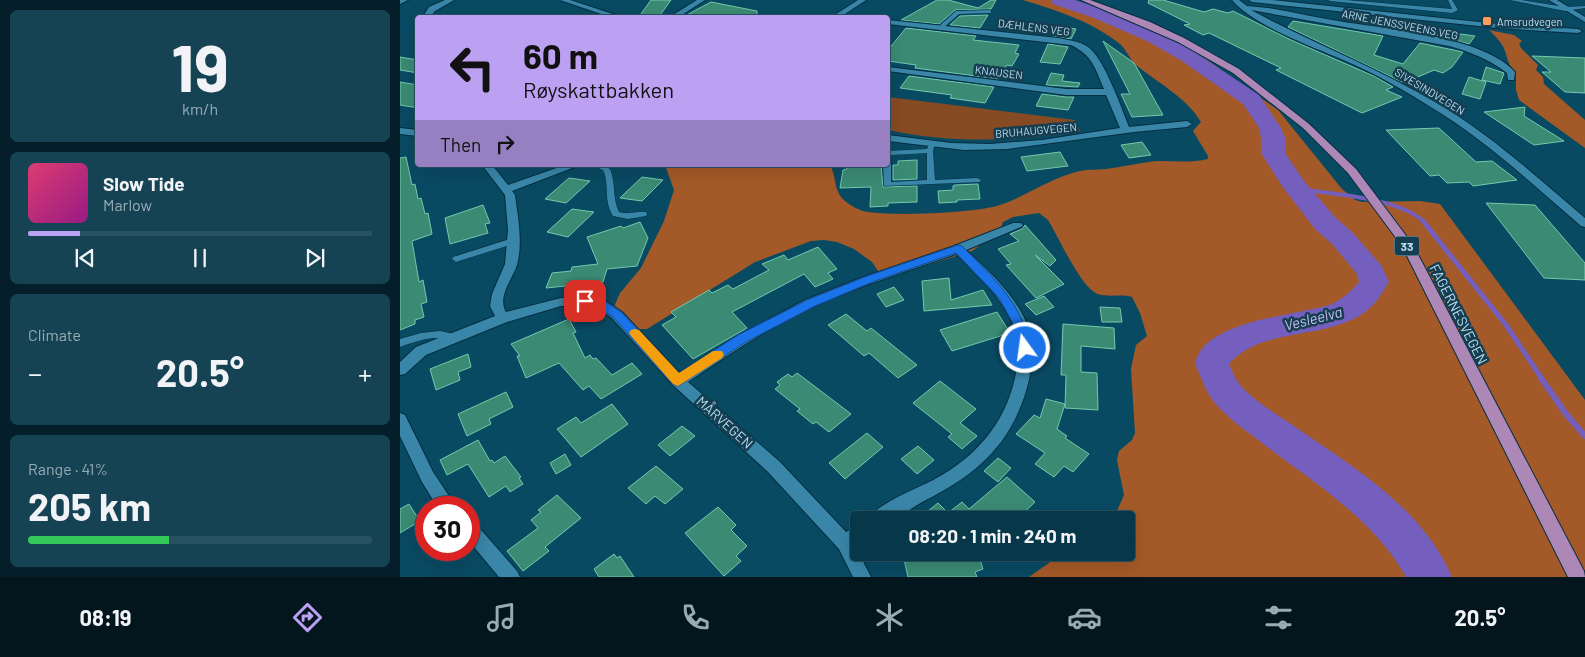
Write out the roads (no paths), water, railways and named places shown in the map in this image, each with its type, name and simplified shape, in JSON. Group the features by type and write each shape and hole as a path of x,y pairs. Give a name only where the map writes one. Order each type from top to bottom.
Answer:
{"main road":[{"name":"FAGERNESVEGEN","path":"1084,0 1155,28 1236,72 1270,96 1306,126 1352,171 1407,245 1578,577"}],"street":[{"path":"400,2 405,0"},
{"path":"428,15 432,10 451,0"},
{"path":"563,0 612,15"},
{"path":"675,15 702,0"},
{"path":"838,15 863,0"},
{"name":"SIVESINDVEGEN","path":"1235,0 1244,8 1293,35 1364,66 1433,104 1490,142 1585,224"},
{"path":"1252,0 1530,29 1585,39"},
{"path":"1552,0 1585,20"},
{"name":"ARNE JENSSVEENS VEG","path":"1244,8 1395,32 1464,48 1499,63 1509,70 1511,78"},
{"path":"1567,10 1581,29"},
{"name":"DÆHLENS VEG","path":"890,22 1073,43 1094,57 1126,130"},
{"path":"1530,29 1581,29"},
{"path":"1581,29 1579,35 1585,39"},
{"name":"KNAUSEN","path":"890,69 1066,92 1108,92"},
{"path":"402,131 415,124"},
{"name":"BRUHAUGVEGEN","path":"890,138 931,148 989,147 1086,138 1126,130 1187,124"},
{"path":"402,131 415,133"},
{"path":"488,167 510,195 514,230 511,264 498,294 496,306 503,318"},
{"path":"507,189 569,167"},
{"path":"678,381 742,338 811,303 871,278 958,249 1017,225"},
{"path":"892,511 961,471 994,441 1013,407 1023,379 1025,348 1021,327 1003,296 958,249"},
{"name":"MÅRVEGEN","path":"400,370 421,351 503,318 561,302 585,301 602,305 617,314 678,381 850,536"},
{"path":"400,419 439,496"},
{"path":"480,541 512,577"},
{"name":"MÅRVEGEN","path":"858,561 862,577"}],"lane":[{"path":"1330,0 1452,12 1455,10 1450,0"},
{"path":"1512,0 1567,10 1585,7"},
{"path":"940,28 958,12 989,12"},
{"path":"890,153 931,148 931,182"},
{"path":"600,167 606,169 608,173 609,200 616,214 628,217 643,214"},
{"path":"887,167 887,184 976,180"},
{"path":"456,259 513,241"},
{"path":"400,343 429,334 455,337"}],"waterway":[{"name":"Vesleelva","path":"1059,0 1100,14 1154,37 1189,57 1251,100 1270,128 1273,138 1273,153 1295,186 1325,223 1343,239 1371,272 1374,282 1363,297 1348,308 1337,314 1245,335 1213,357 1212,364 1225,391 1245,410 1358,493 1385,516 1410,544 1430,577"},
{"path":"1298,189 1383,202 1399,207 1424,222"},
{"path":"1424,222 1506,325 1542,379"},
{"path":"1541,378 1566,414 1585,436"}],"place":[{"name":"Amsrudvegen","path":"1487,21"}]}
